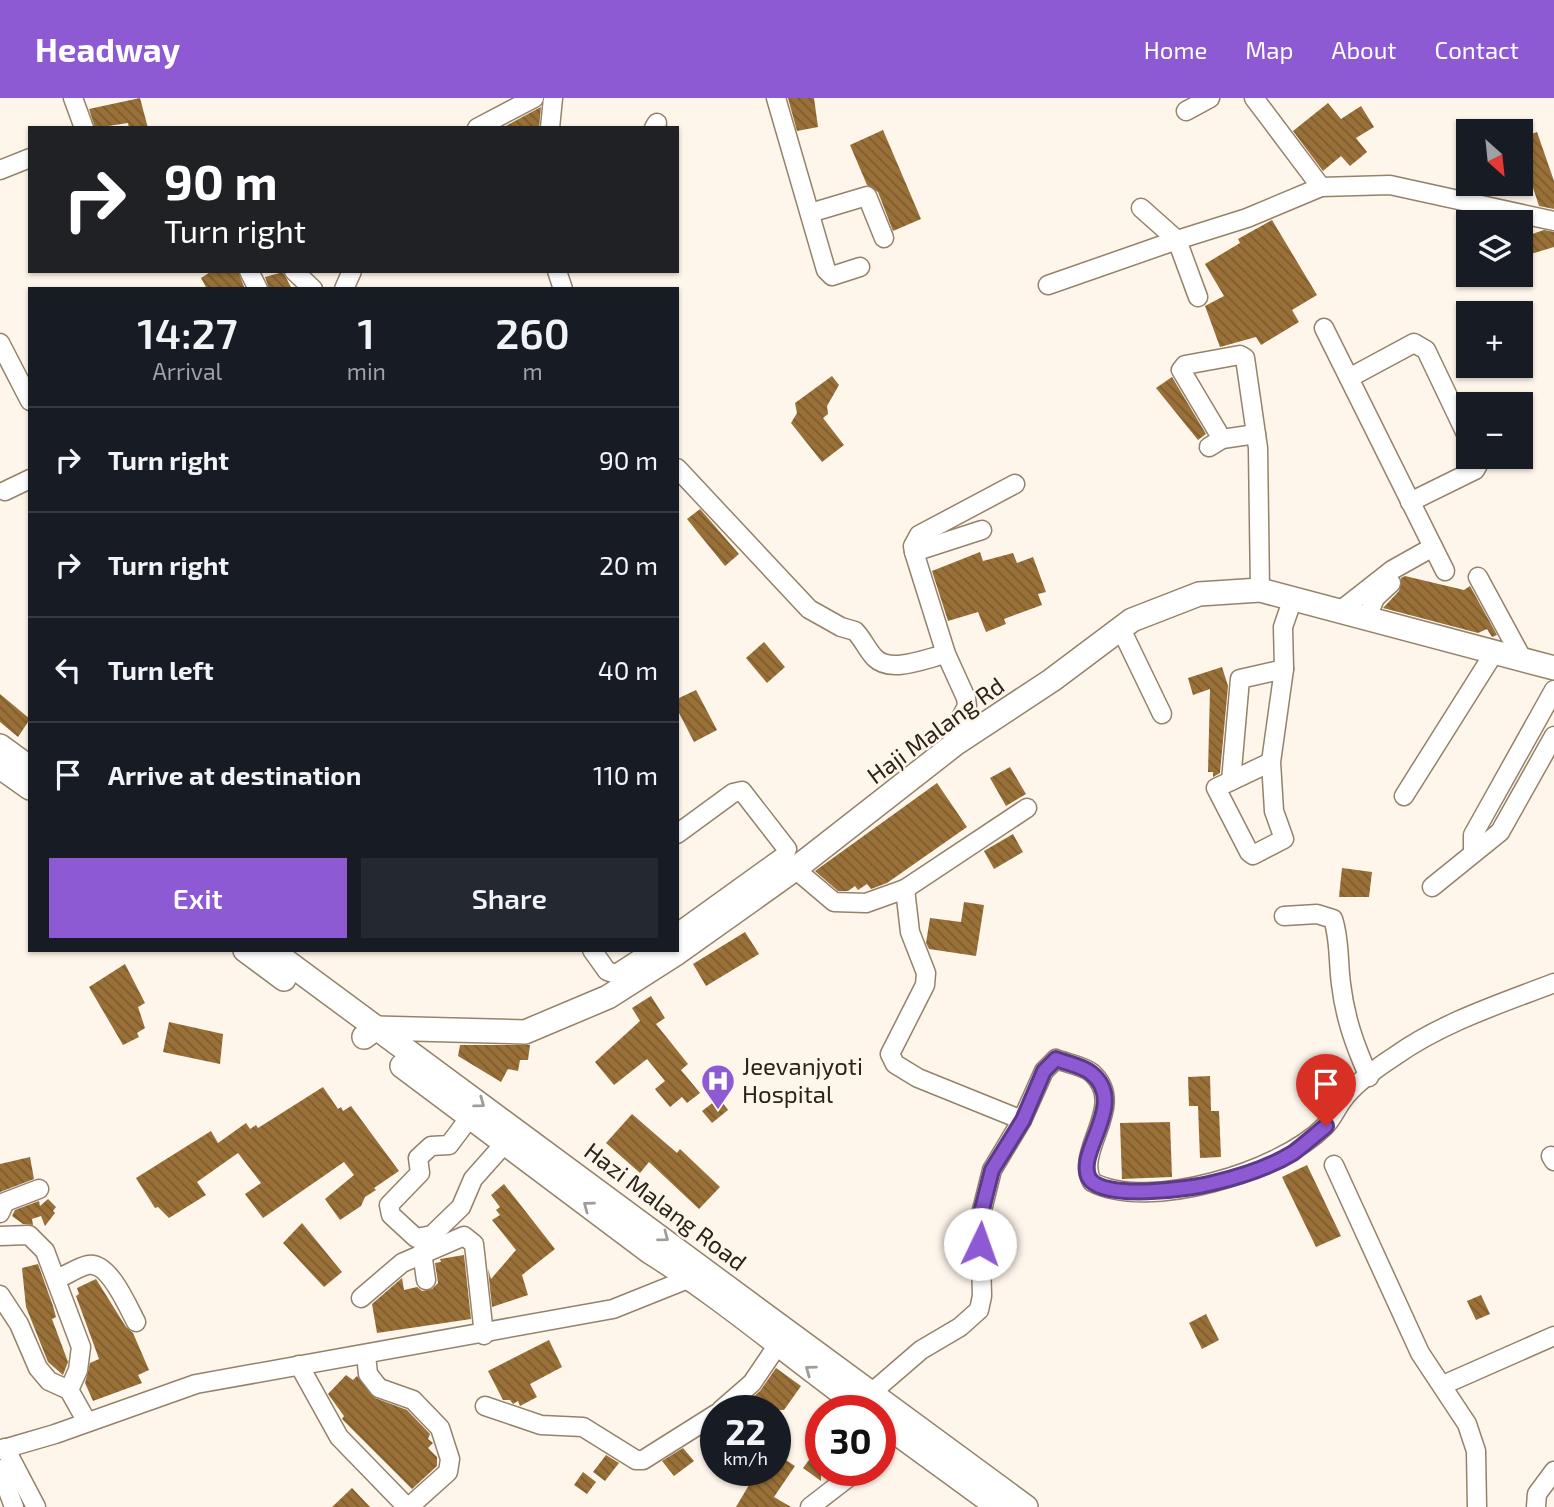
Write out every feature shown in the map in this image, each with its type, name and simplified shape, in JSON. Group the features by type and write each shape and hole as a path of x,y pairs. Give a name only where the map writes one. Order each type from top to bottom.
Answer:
{"main road":[{"name":"Haji Malang Rd","path":"679,952 795,869 956,744 1052,680 1132,620 1199,594 1260,590 1554,668"},
{"path":"0,746 20,761 28,783"},
{"name":"Haji Malang Rd","path":"380,1040 525,1032 608,997 678,952"},
{"name":"Hazi Malang Road","path":"271,954 380,1040 700,1274 859,1395"},
{"name":"Hazi Malang Road","path":"380,1040 470,1117 505,1143 621,1218"},
{"name":"Hazi Malang Road","path":"700,1274 777,1346 857,1395"},
{"name":"Hazi Malang Road","path":"896,1421 1026,1507"},
{"path":"896,1441 998,1507"}],"street":[{"path":"73,98 83,126"},
{"path":"485,126 534,98"},
{"path":"550,126 553,98"},
{"path":"776,98 828,274 835,276 860,267"},
{"path":"1186,111 1210,98"},
{"path":"1254,98 1321,187"},
{"path":"0,170 28,159"},
{"path":"1048,285 1247,218 1321,187 1390,185 1554,221"},
{"path":"810,213 867,196 884,238"},
{"path":"1141,208 1177,240 1198,297"},
{"path":"296,273 311,287"},
{"path":"1324,328 1445,571"},
{"path":"0,343 28,397"},
{"path":"1349,378 1414,343 1419,344 1426,350 1456,413"},
{"path":"1256,435 1216,443 1181,373 1185,365 1243,355 1256,435 1260,590"},
{"path":"1410,502 1476,469"},
{"path":"679,470 809,609 841,627 855,631 875,658 884,664 896,665 946,654"},
{"path":"5,491 28,479"},
{"path":"956,744 956,727 967,706 966,698 946,654 913,546 919,536 1016,484"},
{"path":"914,552 982,530"},
{"path":"1340,610 1392,570 1433,547"},
{"path":"1478,577 1523,660"},
{"path":"1367,618 1375,598 1391,583"},
{"path":"1271,762 1218,787 1217,792 1248,852 1257,855 1284,839 1274,811 1271,762 1284,669 1283,626 1293,598"},
{"path":"1121,629 1162,714"},
{"path":"1404,796 1493,653"},
{"path":"1230,781 1240,679 1284,669"},
{"path":"1473,853 1473,835 1554,690"},
{"path":"1432,887 1504,826 1554,736"},
{"path":"679,833 733,793 742,791 787,849 784,856 679,932"},
{"path":"795,869 834,902 866,903 905,889 1027,808"},
{"path":"905,889 910,932 926,973 925,985 890,1054 895,1064 918,1078 1023,1120"},
{"path":"1284,916 1317,914 1333,919 1338,933 1341,983 1350,1036 1369,1077"},
{"path":"593,952 607,971 616,974 650,952"},
{"path":"875,1395 921,1350 960,1326 979,1310 982,1296 980,1217 992,1170 1023,1120 1044,1071 1056,1059 1091,1072 1100,1084 1104,1101 1103,1121 1088,1159 1087,1174 1091,1182 1122,1192 1212,1184 1292,1153 1326,1126 1344,1098 1394,1056 1446,1026 1554,983"},
{"path":"470,1117 449,1145 430,1146 418,1158 420,1173 389,1205 391,1215 416,1238 432,1235 461,1207 473,1179 505,1143"},
{"path":"1334,1166 1420,1353 1467,1424 1476,1451 1476,1507"},
{"path":"0,1213 5,1202 39,1189"},
{"path":"0,1236 29,1235 40,1244 57,1279 81,1347 78,1370 69,1390"},
{"path":"361,1298 402,1263 422,1252 464,1236 471,1238 475,1251 484,1335"},
{"path":"422,1252 426,1280"},
{"path":"57,1279 86,1265 95,1265 110,1277 136,1322"},
{"path":"36,1507 3,1449 55,1434 196,1384 484,1335 613,1309 700,1274"},
{"path":"0,1295 19,1325 38,1367 49,1381 69,1390 83,1423"},
{"path":"1443,1385 1554,1336"},
{"path":"738,1395 752,1383 777,1346"},
{"path":"299,1365 339,1437 408,1507 448,1472 450,1459 439,1428 413,1400 379,1388 368,1374 366,1355"},
{"path":"485,1406 541,1425 583,1427 636,1460 643,1460 700,1424"},
{"path":"0,1469 14,1507"},
{"path":"1536,1507 1537,1494 1554,1471"},
{"path":"810,1507 837,1486"}],"building":[{"path":"140,98 147,126 129,126 128,123 94,126 89,109"},
{"path":"788,98 814,98 818,127 797,131"},
{"path":"1328,103 1341,119 1361,106 1374,127 1356,138 1367,152 1350,166 1341,156 1323,171 1293,131"},
{"path":"541,107 539,126 506,126"},
{"path":"883,130 921,219 893,231 878,192 867,185 850,145"},
{"path":"1537,132 1554,181 1554,209 1539,206 1533,188 1533,134"},
{"path":"1272,220 1317,295 1292,310 1299,322 1261,345 1256,337 1220,347 1205,306 1224,296 1205,264 1240,243 1238,239"},
{"path":"1544,230 1554,232 1554,247 1533,253 1533,234"},
{"path":"209,273 239,273 244,287 206,287 201,278"},
{"path":"284,273 291,287 268,287 265,277"},
{"path":"832,376 839,385 827,406 828,414 823,418 844,445 822,462 791,423 797,413 795,403"},
{"path":"1172,377 1206,434 1198,440 1156,388"},
{"path":"700,509 739,554 725,566 687,519"},
{"path":"980,552 983,561 1013,553 1017,563 1033,557 1046,592 1038,594 1042,605 1004,619 1006,624 986,632 978,612 948,621 932,571"},
{"path":"1405,576 1464,590 1470,586 1497,635 1492,637 1487,629 1478,633 1383,608 1399,591 1401,578"},
{"path":"764,642 785,667 767,683 746,658"},
{"path":"1222,667 1228,686 1220,773 1213,777 1213,772 1208,772 1210,689 1193,695 1188,678"},
{"path":"696,690 717,730 694,742 679,713 679,698"},
{"path":"0,694 28,717 28,722 18,737 0,722"},
{"path":"1010,767 1026,794 1006,806 990,778"},
{"path":"937,783 967,827 887,883 871,889 867,884 858,890 855,886 848,891 838,891 815,871"},
{"path":"1013,834 1023,852 994,869 984,851"},
{"path":"1342,868 1372,872 1369,897 1339,897"},
{"path":"964,902 984,905 976,956 929,949 926,943 930,918 961,922"},
{"path":"745,932 759,954 706,986 693,964"},
{"path":"125,964 145,1003 138,1007 145,1028 137,1033 139,1037 123,1045 89,987"},
{"path":"651,996 665,1018 656,1024 688,1064 681,1070 700,1093 687,1103 682,1097 670,1107 655,1089 665,1081 647,1059 614,1085 595,1062 640,1021 632,1008"},
{"path":"169,1022 223,1034 220,1064 163,1052"},
{"path":"460,1045 530,1045 528,1060 520,1060 518,1071 508,1069 501,1082 458,1056"},
{"path":"1210,1076 1211,1111 1219,1111 1221,1157 1200,1158 1198,1106 1189,1106 1188,1077"},
{"path":"323,1087 338,1109 341,1107 343,1111 351,1106 399,1171 374,1188 376,1190 365,1197 361,1206 340,1220 325,1199 354,1175 344,1162 263,1218 245,1194 261,1183 238,1153 197,1182 206,1195 169,1218 158,1207 155,1208 136,1178 211,1131 218,1143 246,1123 250,1129 256,1125 258,1128"},
{"path":"719,1098 728,1110 712,1123 702,1111"},
{"path":"632,1114 677,1153 680,1149 720,1187 699,1209 649,1162 640,1173 606,1143"},
{"path":"1170,1122 1172,1177 1122,1179 1120,1123"},
{"path":"30,1157 34,1179 0,1192 0,1164"},
{"path":"1307,1165 1341,1236 1316,1247 1282,1177"},
{"path":"504,1184 555,1249 522,1275 528,1295 492,1307 488,1269 491,1279 516,1250 492,1220 500,1215 496,1210 500,1207 491,1195"},
{"path":"48,1199 56,1207 53,1211 55,1213 45,1226 41,1216 32,1219 33,1225 23,1224 12,1216 15,1210 39,1201 40,1206"},
{"path":"302,1223 342,1272 324,1287 283,1243"},
{"path":"464,1255 471,1319 377,1333 372,1304 402,1278 404,1290 417,1287 422,1291 432,1289 438,1283 435,1263 441,1262 440,1259"},
{"path":"38,1264 56,1317 52,1319 68,1362 63,1375 48,1362 26,1307 22,1268"},
{"path":"96,1279 126,1327 133,1333 149,1370 138,1375 142,1383 93,1401 85,1383 90,1363 99,1359 76,1296 79,1294 77,1288"},
{"path":"1481,1295 1490,1314 1476,1320 1467,1301"},
{"path":"1206,1314 1219,1340 1202,1349 1189,1323"},
{"path":"549,1340 562,1367 530,1384 537,1397 520,1406 518,1401 513,1404 510,1400 503,1400 488,1371"},
{"path":"776,1368 801,1386 791,1400 791,1395 755,1395"},
{"path":"346,1375 353,1380 357,1376 375,1398 407,1410 430,1434 428,1439 433,1443 428,1448 437,1457 437,1466 412,1489 342,1419 344,1416 328,1394"},
{"path":"683,1448 694,1461 674,1476 662,1461"},
{"path":"606,1455 619,1463 605,1481 593,1472"},
{"path":"583,1472 596,1482 587,1494 574,1485"},
{"path":"748,1486 781,1486 774,1497 791,1507 736,1507"},
{"path":"352,1488 370,1507 332,1507"}],"place":[{"name":"Jeevanjyoti Hospital","path":"718,1111"}],"route":[{"path":"980,1244 980,1217 992,1170 1023,1120 1044,1071 1049,1063 1056,1059 1091,1072 1100,1084 1104,1101 1103,1121 1088,1159 1087,1174 1091,1182 1103,1188 1122,1192 1212,1184 1257,1169 1292,1153 1326,1126"}]}
